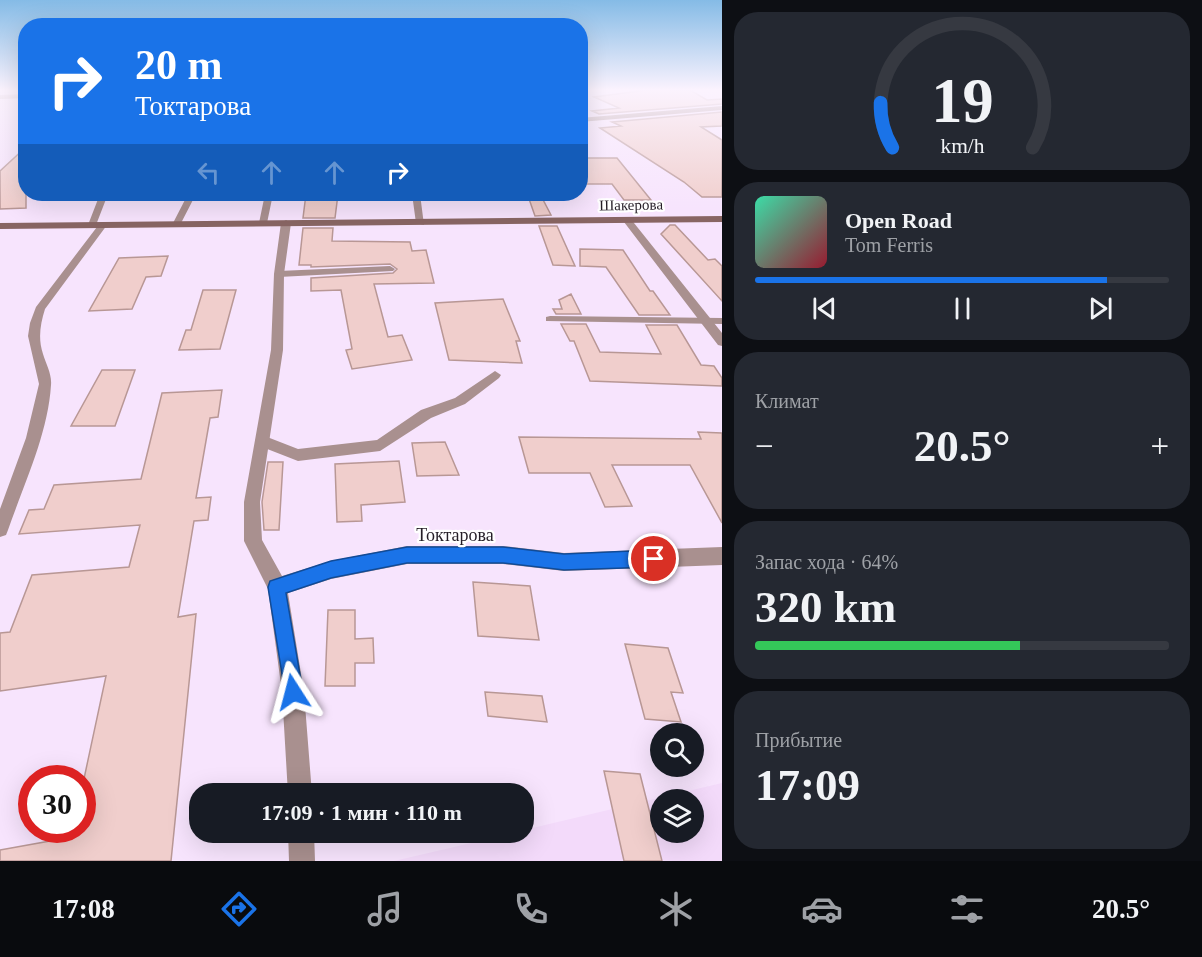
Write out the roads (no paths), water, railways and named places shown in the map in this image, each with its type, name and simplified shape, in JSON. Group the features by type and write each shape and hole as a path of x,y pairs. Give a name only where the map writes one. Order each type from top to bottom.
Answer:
{"street":[{"path":"417,201 421,223"},
{"name":"Шакерова","path":"0,226 722,219"},
{"path":"627,220 722,342"},
{"path":"286,223 279,274 277,350 252,502 253,541 277,587 293,692 299,783"},
{"name":"Токтарова","path":"277,587 331,570 407,555 503,555 564,562 722,556"},
{"path":"301,843 302,861"}],"lane":[{"path":"0,530 39,412 45,385 32,338 34,324 40,309 97,225 102,201"},
{"path":"176,225 188,201"},
{"path":"263,224 268,201"},
{"path":"279,274 390,269"},
{"path":"550,319 722,321"},
{"path":"262,441 298,455 380,445 426,414 460,401 495,375"}]}
